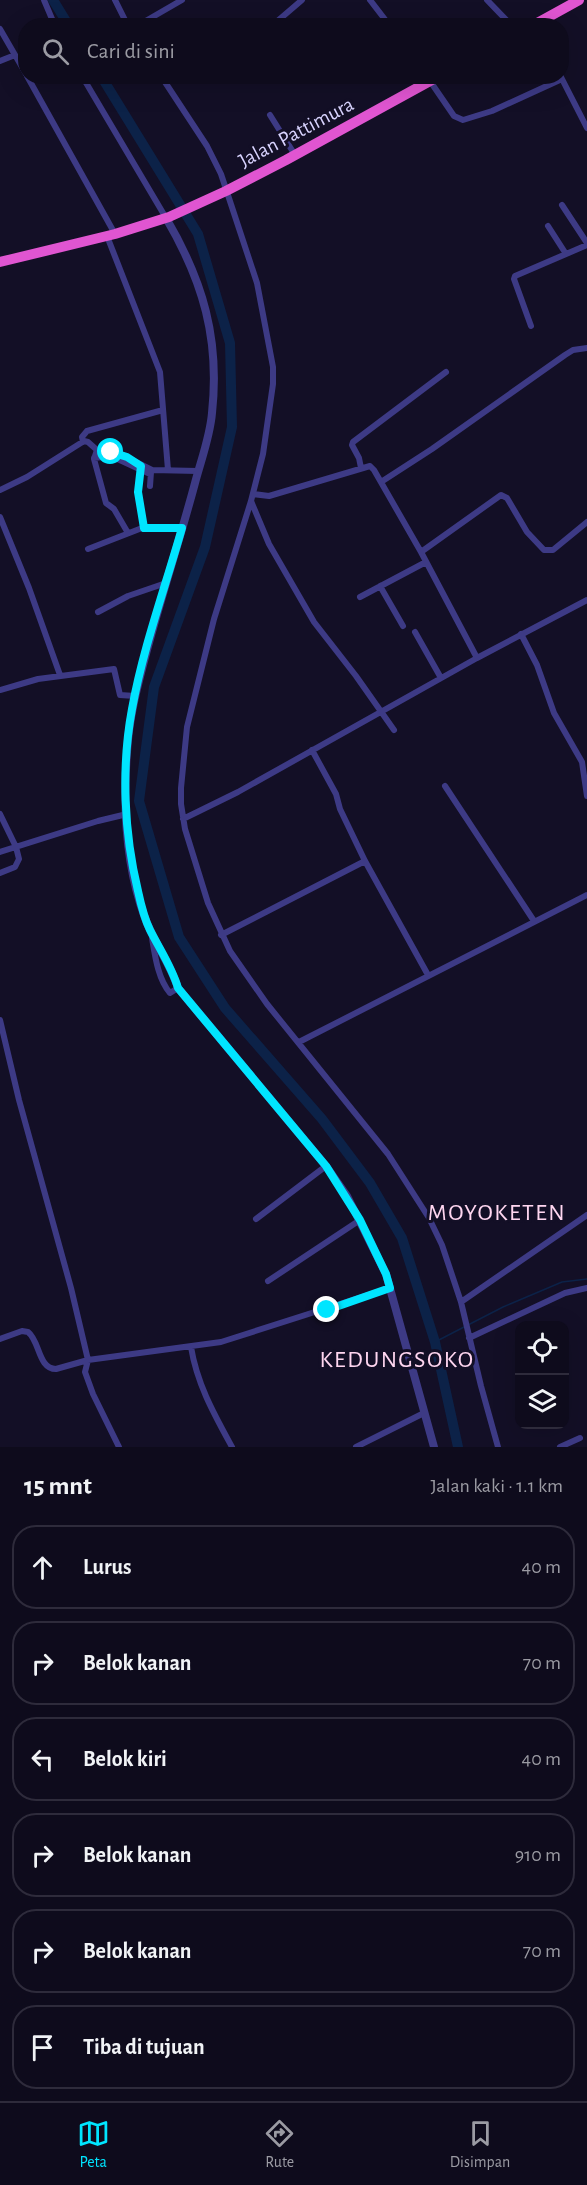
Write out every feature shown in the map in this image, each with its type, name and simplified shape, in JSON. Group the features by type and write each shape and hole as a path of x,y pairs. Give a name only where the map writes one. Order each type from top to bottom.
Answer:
{"highway":[{"path":"548,18 579,0"},
{"name":"Jalan Pattimura","path":"0,262 111,235 167,217 226,191 424,84"}],"street":[{"path":"44,0 52,18"},
{"path":"115,0 124,18"},
{"path":"149,18 172,2 182,0"},
{"path":"281,18 302,0"},
{"path":"370,0 384,18"},
{"path":"487,0 504,18"},
{"path":"0,29 18,60"},
{"path":"0,61 15,55"},
{"path":"31,84 111,235 160,372 168,470"},
{"path":"87,84 167,217 196,277 211,337 212,414 135,696 127,756 127,814 133,871 144,915 173,971 178,988 326,1166 360,1220 386,1274 434,1447"},
{"path":"166,84 213,155 257,283 273,367 267,432 252,497 214,619 190,715 181,788 183,819 198,875 221,934 255,990 382,1146 416,1194 437,1235 461,1302 498,1447"},
{"path":"436,84 454,116 463,120 492,111 549,84"},
{"path":"565,84 587,128"},
{"path":"270,115 295,155"},
{"path":"531,326 514,278 517,274 587,244 562,205"},
{"path":"548,226 566,254"},
{"path":"381,482 565,356 573,351 587,348"},
{"path":"361,468 352,445 353,442 446,372"},
{"path":"82,442 82,437 87,431 163,410"},
{"path":"0,490 27,477 82,442 88,442 97,450 118,453 140,468"},
{"path":"97,450 94,458 106,503 114,509 128,533"},
{"path":"94,458 111,456 151,472 198,471"},
{"path":"252,497 268,496 371,467 421,552 477,658"},
{"path":"140,468 138,492 144,528"},
{"path":"150,486 151,472"},
{"path":"421,552 501,495 507,498 527,532 544,550 553,550 587,522"},
{"path":"252,497 269,544 289,581 314,622 394,730"},
{"path":"0,517 29,588 60,675"},
{"path":"88,549 144,528 182,528"},
{"path":"360,597 426,562"},
{"path":"98,612 128,596 166,583"},
{"path":"380,586 403,626"},
{"path":"183,819 238,792 380,711 587,600"},
{"path":"415,632 441,678"},
{"path":"522,634 537,665 554,713 582,762 587,796"},
{"path":"0,690 38,679 114,669 120,695 135,696"},
{"path":"312,750 336,794 340,809 365,861 428,975"},
{"path":"445,786 534,921"},
{"path":"0,814 19,859 17,865 0,873"},
{"path":"0,852 127,814"},
{"path":"221,934 365,861"},
{"path":"298,1042 587,895"},
{"path":"151,932 156,960 166,987 170,993 178,988"},
{"path":"0,1020 19,1100 61,1247 88,1360 85,1372 119,1447"},
{"path":"256,1219 326,1166"},
{"path":"461,1302 587,1215"},
{"path":"268,1281 360,1220"},
{"path":"0,1339 22,1331 27,1332 34,1339 45,1365 52,1369 88,1360 191,1347 243,1336 390,1288"},
{"path":"469,1336 565,1293 587,1288"},
{"path":"191,1347 194,1368 202,1390 232,1447"},
{"path":"356,1447 424,1413"},
{"path":"560,1447 580,1437"}],"waterway":[{"path":"53,0 64,18"},
{"path":"106,84 198,234 230,343 232,427 205,547 154,687 139,801 179,937 225,1008 322,1119 370,1183 402,1238 435,1342 458,1447"},
{"path":"468,1325 503,1307 562,1282 587,1279"},
{"path":"435,1342 464,1327"}],"district":[{"name":"MOYOKETEN","path":"497,1212"},
{"name":"KEDUNGSOKO","path":"397,1359"}],"route":[{"path":"111,452 127,457 141,466 138,492 144,528 182,528 155,618 130,724 126,795 130,852 144,915 173,971 178,988 326,1166 347,1196 386,1274 390,1288 327,1310"}]}
